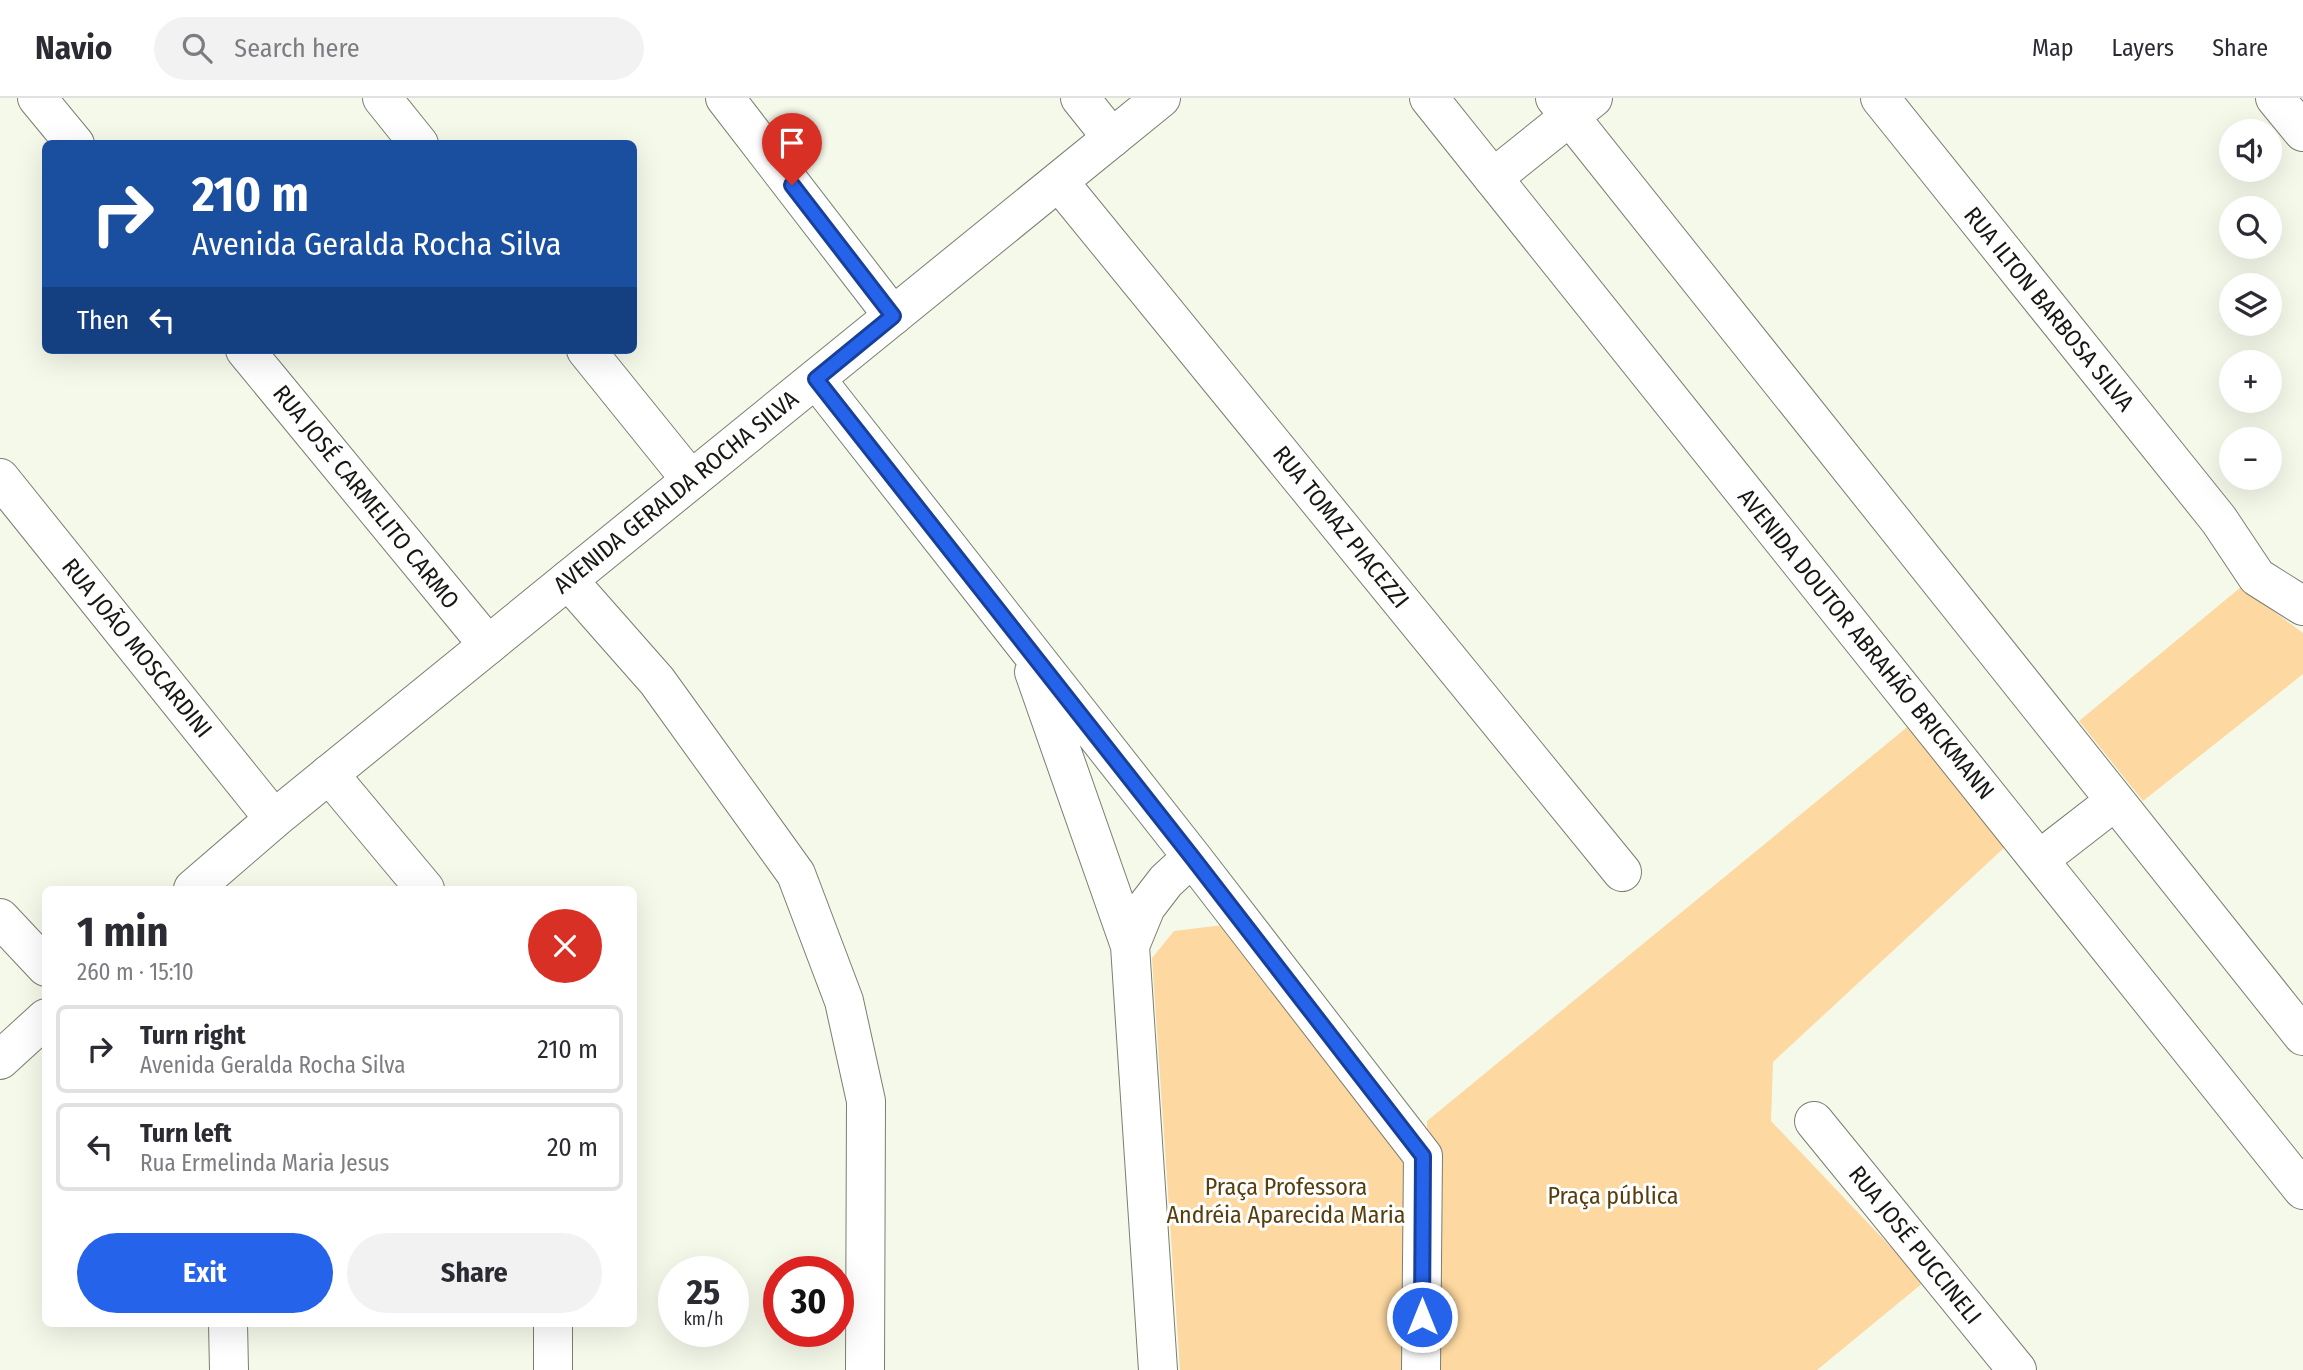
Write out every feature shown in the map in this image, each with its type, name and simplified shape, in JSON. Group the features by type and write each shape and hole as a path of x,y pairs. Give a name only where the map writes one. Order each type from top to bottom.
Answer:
{"street":[{"path":"37,98 72,140"},
{"path":"382,98 416,140"},
{"path":"725,98 893,316"},
{"path":"1080,98 1112,138"},
{"name":"AVENIDA GERALDA ROCHA SILVA","path":"196,886 329,774 1161,98"},
{"name":"AVENIDA DOUTOR ABRAHÃO BRICKMANN","path":"1429,98 2303,1190"},
{"name":"RUA ILTON BARBOSA SILVA","path":"1880,98 2219,520 2257,578 2303,606"},
{"path":"2275,98 2303,132"},
{"path":"1493,178 1573,104 2115,801 2303,1036"},
{"name":"RUA TOMAZ PIACEZZI","path":"1059,181 1622,872"},
{"name":"RUA JOSÉ CARMELITO CARMO","path":"248,354 488,645"},
{"path":"589,354 691,480"},
{"path":"816,379 1423,1156 1421,1370"},
{"name":"RUA JOÃO MOSCARDINI","path":"0,478 274,819"},
{"path":"568,580 657,681 796,874 844,1001 866,1101 865,1370"},
{"path":"1024,643 1130,946 1158,1370"},
{"path":"329,774 422,886"},
{"path":"2039,860 2115,801"},
{"path":"1130,946 1146,907 1166,881 1192,857"},
{"path":"0,918 42,963"},
{"path":"0,1060 42,1022"},
{"name":"RUA JOSÉ PUCCINELI","path":"1814,1121 2017,1370"},
{"path":"228,1327 229,1370"},
{"path":"553,1327 553,1370"}],"green space":[{"path":"2241,587 2303,633 2303,674 2143,801 2079,721"},
{"name":"Praça pública","path":"1911,724 2006,846 1773,1062 1771,1121 1924,1282 1817,1370 1431,1370 1427,1121"},
{"name":"Praça Professora Andréia Aparecida Maria","path":"1223,925 1405,1162 1402,1370 1180,1370 1152,958 1174,931"}],"route":[{"path":"792,185 893,316 816,379 1423,1156 1422,1317"}]}
